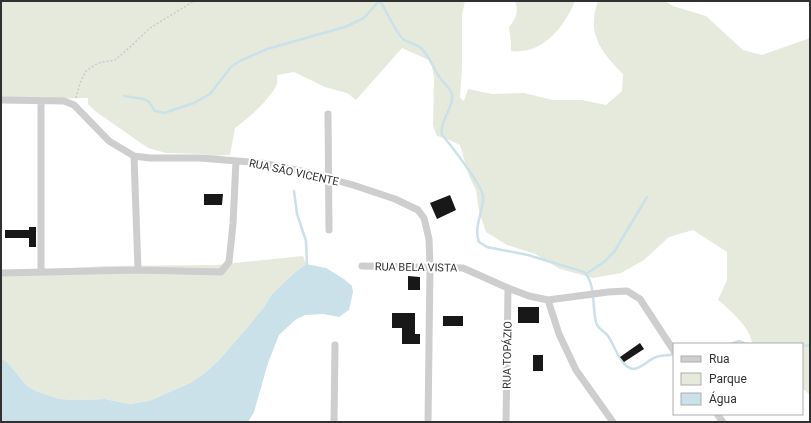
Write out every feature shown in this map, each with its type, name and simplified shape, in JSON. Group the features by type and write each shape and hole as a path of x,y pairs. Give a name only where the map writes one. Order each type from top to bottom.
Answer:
{"street":[{"path":"1,100 64,102 74,105 109,141 134,156 150,158 200,158 236,161"},
{"path":"41,101 41,272"},
{"path":"328,114 329,230"},
{"path":"134,156 138,270"},
{"name":"RUA SÃO VICENTE","path":"1,273 138,270 221,272 229,262 236,161 262,163 328,178 395,199 418,210 424,218 429,239 428,422"},
{"name":"RUA BELA VISTA","path":"362,266 463,268 529,296 548,300 627,291 640,299 673,349"},
{"name":"RUA TOPÁZIO","path":"506,422 508,288"},
{"path":"548,300 559,334 576,370 613,422"},
{"path":"334,422 335,345"}],"path":[{"path":"74,105 80,83 86,70 98,63 115,60 150,28 194,1"}],"green space":[{"path":"1,1 465,1 462,15 462,68 460,98 464,101 468,89 492,94 524,93 553,100 582,100 606,105 622,91 623,74 602,50 596,36 594,18 598,1 665,1 673,6 706,16 743,50 762,55 810,38 810,395 803,389 803,343 752,343 751,338 744,326 734,314 718,300 727,280 727,252 693,230 669,237 644,260 621,273 593,278 560,269 535,254 507,245 486,232 479,211 476,190 469,176 460,145 437,136 433,126 434,78 431,61 402,48 356,100 347,93 325,87 294,72 277,75 277,84 274,90 252,114 235,128 230,155 211,156 202,154 166,153 148,148 95,111 88,104 88,98 1,100"},
{"path":"515,1 575,1 565,20 551,37 533,49 511,51 509,27 516,15 517,8"},
{"path":"303,256 306,264 272,294 264,307 219,360 192,382 149,401 129,404 105,399 60,399 36,391 27,386 8,363 1,358 1,272 106,266 216,265"}],"water":[{"path":"306,264 326,268 344,279 352,286 353,292 349,310 339,317 323,314 305,315 295,320 279,335 268,363 254,412 248,422 1,422 1,358 8,363 27,386 36,391 60,399 105,399 129,404 149,401 192,382 206,372 219,360 245,330 264,307 272,294"}],"building":[{"path":"204,194 223,194 222,205 204,205"},
{"path":"450,195 456,210 437,219 430,203"},
{"path":"29,227 36,227 36,247 29,247 29,238 5,238 5,230 29,230"},
{"path":"408,276 420,277 420,290 408,290"},
{"path":"518,307 539,307 539,323 518,323"},
{"path":"392,313 415,313 415,334 420,334 420,344 402,344 402,328 392,328"},
{"path":"443,316 463,316 463,326 443,326"},
{"path":"640,343 644,349 624,362 620,357"},
{"path":"533,355 543,355 543,371 533,371"}],"waterway":[{"path":"124,96 144,99 149,102 155,111 164,113 194,103 210,94 231,67 240,61 267,49 345,27 364,18 379,1"},
{"path":"380,1 399,34 404,40 419,46 424,51 438,75 452,94 451,104 443,124 442,135 466,166 482,191 483,202 477,231 479,242 487,247 528,255 584,272 588,277 592,289 597,324 599,328 608,336 618,356 629,368 634,369 656,357 673,354"},
{"path":"294,191 297,214 306,241 307,266"},
{"path":"586,274 604,262 614,252 647,197"},
{"path":"734,343 739,341 744,343"},
{"path":"803,346 810,345"}]}
